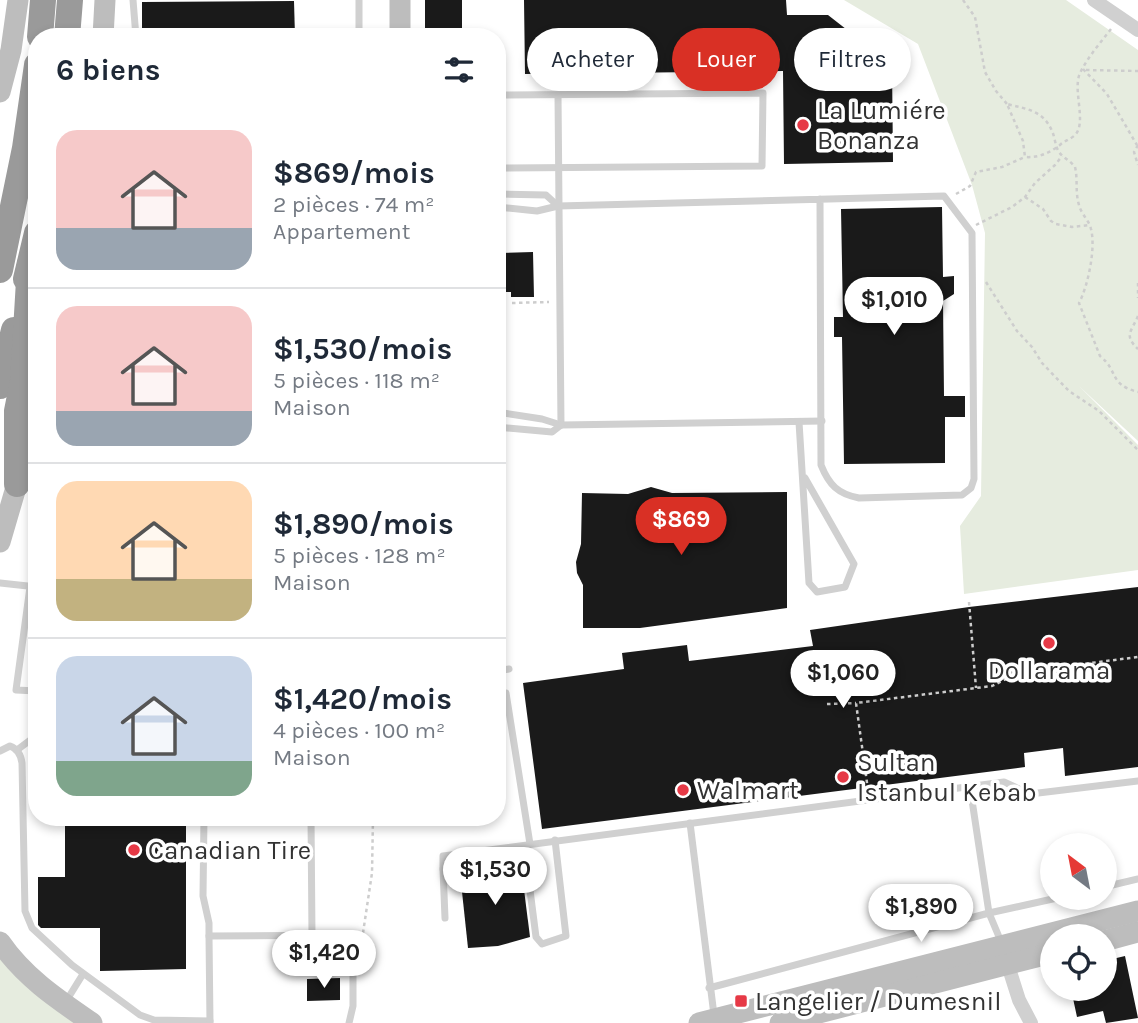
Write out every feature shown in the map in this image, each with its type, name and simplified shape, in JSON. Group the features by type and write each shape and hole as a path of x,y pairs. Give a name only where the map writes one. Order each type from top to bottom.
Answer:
{"highway":[{"path":"41,28 43,0"},
{"path":"68,28 70,0"},
{"path":"0,270 28,127"},
{"path":"0,205 25,148"},
{"path":"0,386 28,272"},
{"path":"17,484 17,411 23,381 28,297"}],"main road":[{"path":"0,92 11,50 18,0"},
{"path":"103,28 105,0"},
{"path":"400,0 400,28"},
{"path":"0,542 28,436"},
{"path":"780,1023 1138,911"},
{"path":"1117,937 1138,932"},
{"path":"0,942 25,973 92,1023"},
{"path":"710,1022 1004,955 1040,954"}],"street":[{"path":"1094,0 1114,6 1138,30"},
{"path":"1004,955 1019,1000 1031,1023"}],"lane":[{"path":"133,0 135,28"},
{"path":"359,0 359,28"},
{"path":"506,95 763,93 762,166 506,168"},
{"path":"558,95 561,425"},
{"path":"506,194 545,195 558,206"},
{"path":"506,208 529,211 558,206 820,199 944,196 972,233 974,479 971,488 962,495 859,498 847,496 831,485 821,466 820,199"},
{"path":"506,413 561,425 822,421"},
{"path":"799,422 805,478 809,583 817,592 845,587 854,564 805,478"},
{"path":"506,428 552,432 561,425"},
{"path":"0,583 28,586"},
{"path":"28,617 16,690 28,691"},
{"path":"506,693 530,844"},
{"path":"17,750 28,742"},
{"path":"0,751 10,746 17,750 22,763 26,917 32,928 83,974 147,1019 210,1022 209,923 203,897 204,826"},
{"path":"445,918 443,856 1004,782 1030,794 1138,781"},
{"path":"970,787 989,913 1004,955"},
{"path":"690,823 709,988 710,1022"},
{"path":"312,826 312,936"},
{"path":"443,869 526,859 536,937 542,944 550,943 566,936 555,840"},
{"path":"1117,884 1138,879"},
{"path":"709,988 989,913 1040,902"},
{"path":"209,936 353,935 353,1006 349,1023"},
{"path":"64,1004 83,974"}],"path":[{"path":"963,0 977,24 985,72 1007,104 1023,141 1025,157"},
{"path":"947,199 970,186 976,172 1002,167 1025,157 1043,155 1074,136 1080,126 1078,88 1083,69 1092,52 1111,29"},
{"path":"1083,69 1138,71"},
{"path":"1083,69 1107,94 1137,145 1134,152 1138,165"},
{"path":"1007,104 1030,108 1039,113 1051,127 1056,148 1075,166 1079,207 1090,225 1093,252 1085,281 1086,288 1079,303 1100,356 1114,378 1123,388 1138,392"},
{"path":"970,229 1026,197 1035,183 1062,156"},
{"path":"1026,197 1044,209 1056,224 1072,227 1090,225"},
{"path":"986,282 1017,331 1042,363 1069,391 1099,411 1138,450"},
{"path":"1138,283 1138,298"},
{"path":"512,303 549,302"},
{"path":"1138,316 1129,336 1138,349"},
{"path":"968,601 975,688"},
{"path":"827,704 856,703 992,686 1020,672 1138,657"},
{"path":"856,703 870,800"},
{"path":"363,939 372,873 373,826"}],"shaded area":[{"path":"844,0 1066,0 1138,50 1138,441 1079,386 1138,445 1138,570 964,594 960,526 981,496 985,233 972,185 918,44 911,40 911,28 891,28"},
{"path":"0,955 79,1023 0,1023"}],"building":[{"path":"425,0 462,0 462,28 425,28"},
{"path":"524,0 786,0 787,15 828,15 845,28 794,28 794,91 892,91 893,162 784,164 780,28 672,28 672,72 658,72 658,28 527,28 525,74"},
{"path":"294,1 295,28 142,28 142,2"},
{"path":"942,207 943,277 954,276 954,294 943,301 944,396 965,396 965,417 945,417 945,463 844,464 842,337 834,337 834,317 843,317 841,209"},
{"path":"533,252 534,297 511,297 511,292 506,292 506,253"},
{"path":"651,487 672,493 787,492 787,608 640,628 583,628 583,585 577,573 576,562 581,544 582,493 628,494"},
{"path":"1138,587 1138,767 1065,776 1063,748 1024,753 1025,767 542,829 523,683 624,669 622,653 687,645 689,661 813,646 810,630 969,607"},
{"path":"65,826 186,826 186,969 100,971 100,928 41,928 38,925 38,877 65,877"},
{"path":"521,866 530,937 498,946 468,948 460,873"},
{"path":"1125,956 1138,1018 1106,1023 1103,1011 1077,1017 1074,1001 1117,1001 1117,958"},
{"path":"340,978 340,1000 307,1001 307,979"}],"place":[{"name":"La Lumiére Bonanza","path":"803,125"},
{"name":"Dollarama","path":"1049,643"},
{"name":"Sultan Istanbul Kebab","path":"843,777"},
{"name":"Walmart","path":"683,790"},
{"name":"Canadian Tire","path":"134,850"},
{"name":"Langelier / Dumesnil","path":"741,1001"}]}
